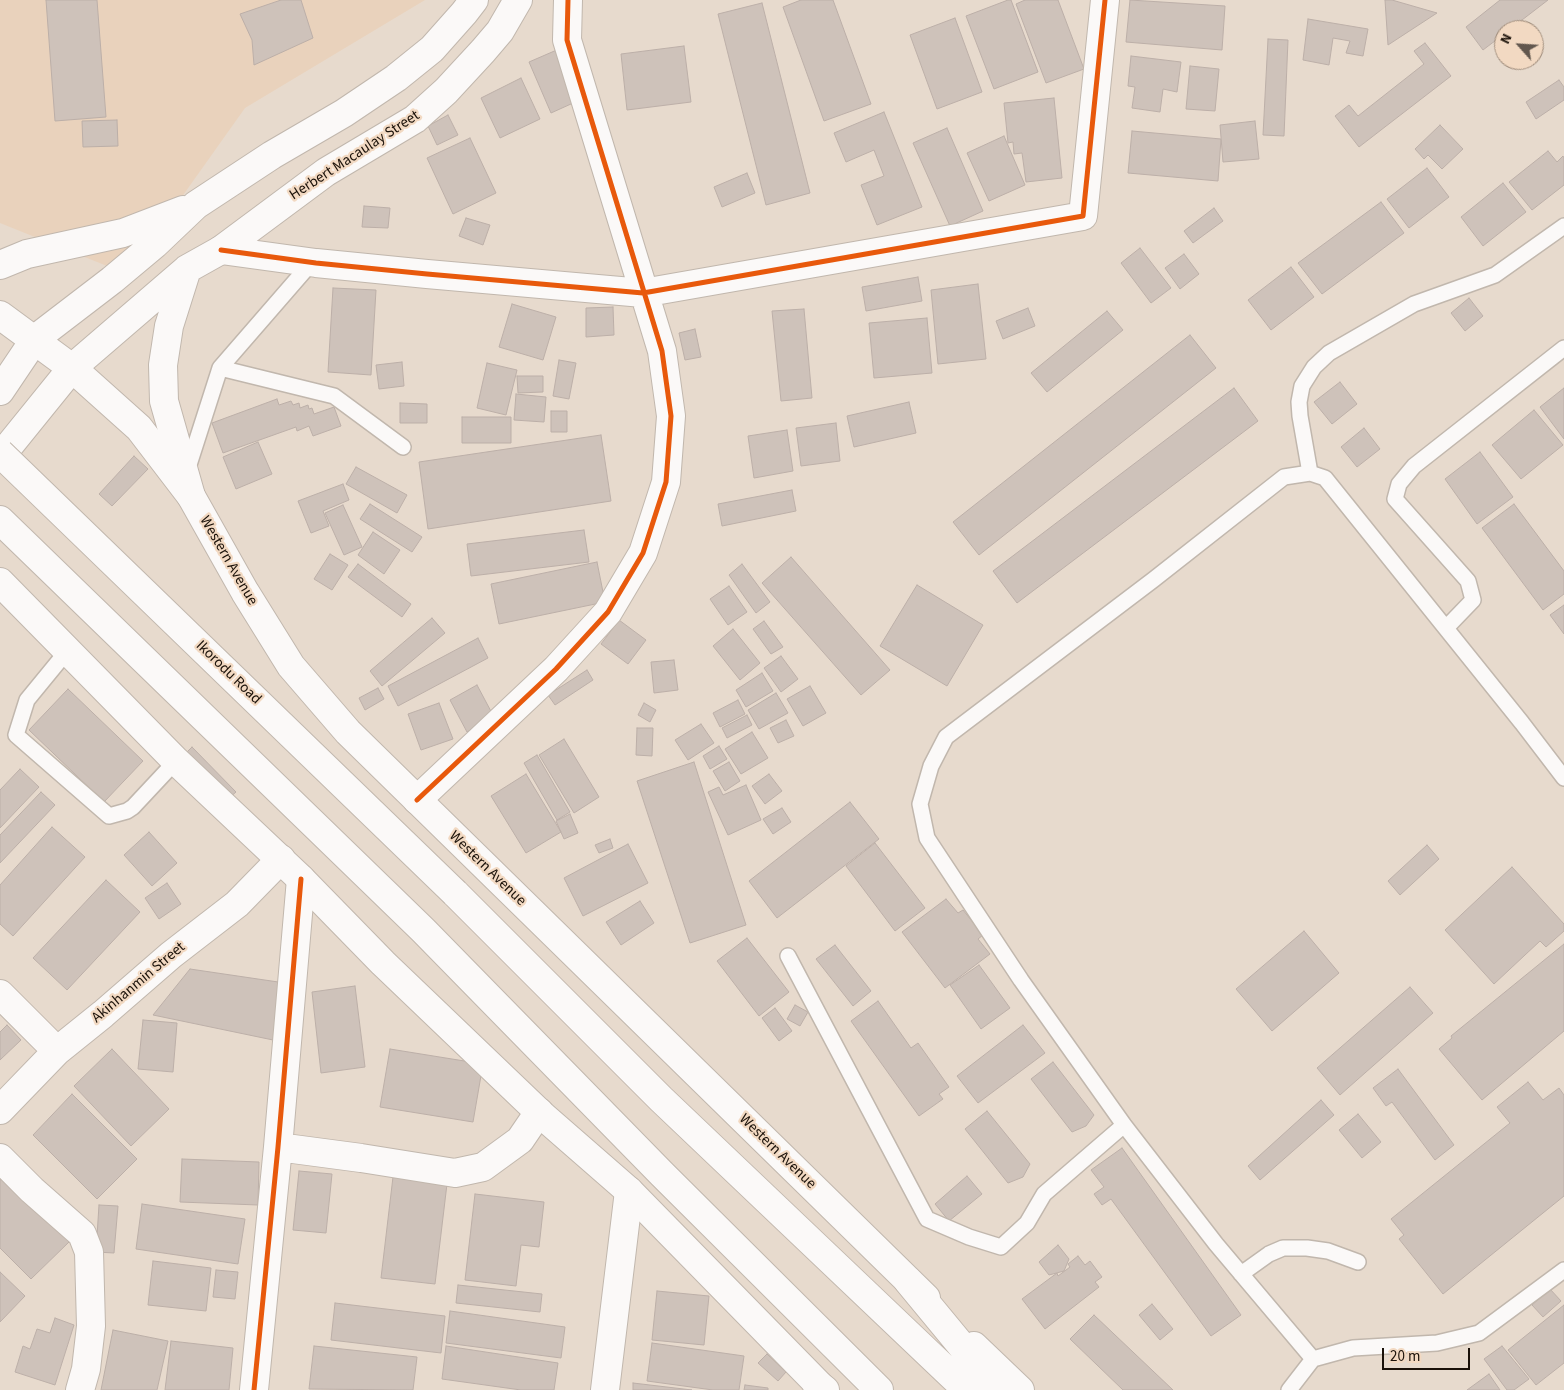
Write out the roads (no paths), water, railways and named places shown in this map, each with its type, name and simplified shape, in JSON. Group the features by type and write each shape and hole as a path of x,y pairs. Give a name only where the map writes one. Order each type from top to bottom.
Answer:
{"main road":[{"path":"0,391 35,339 112,280 155,244 196,205 272,155 344,113 396,78 432,49 474,0"},
{"name":"Herbert Macaulay Street","path":"0,458 72,368 187,269 221,250 326,172 415,119 483,52 500,31 518,0"},
{"path":"417,800 556,669 608,612 644,553 666,482 671,416 662,352 567,40 568,0"},
{"path":"221,250 418,273 643,293 1083,216 1105,0"},
{"path":"0,265 27,254 123,233 196,205"},
{"path":"187,269 169,326 162,365 164,401 188,486"},
{"name":"Western Avenue","path":"0,315 72,368 139,428 188,486 245,592 291,666 348,732 1020,1390"},
{"name":"Ikorodu Road","path":"0,453 455,893 661,1099 883,1309"},
{"path":"0,520 423,930 662,1174 879,1390"},
{"path":"0,582 176,761 281,859 383,963 539,1112 629,1191 822,1388"},
{"name":"Akinhanmin Street","path":"0,1110 57,1051 171,955 237,904 281,859"},
{"path":"254,1390 278,1147 301,879"},
{"path":"0,994 57,1051"},
{"path":"278,1147 455,1173 483,1167 520,1140 539,1112"},
{"path":"0,1158 32,1190 82,1234 89,1252 91,1326 86,1369 80,1390"},
{"path":"605,1390 629,1191"},
{"path":"908,1281 998,1390"},
{"path":"883,1309 968,1390"},
{"path":"883,1309 992,1390"},
{"path":"843,1354 874,1390"}],"lane":[{"path":"1310,473 1299,402 1302,386 1314,367 1329,353 1414,304 1495,276 1564,226"},
{"path":"188,486 220,368 312,262"},
{"path":"1446,628 1473,600 1468,581 1395,499 1399,484 1414,466 1564,348"},
{"path":"220,368 334,396 403,448"},
{"path":"1313,1359 1242,1274 1124,1125 1022,980 927,838 920,804 931,766 946,737 1153,580 1284,477 1310,473 1325,478 1522,722 1564,778"},
{"path":"68,650 27,700 16,735 110,816 127,811 133,807 176,761"},
{"path":"788,956 927,1219 969,1237 1001,1247 1027,1223 1044,1194 1124,1125"},
{"path":"1242,1274 1269,1254 1283,1248 1306,1248 1328,1251 1358,1262"},
{"path":"1289,1390 1313,1359 1353,1348 1437,1343 1479,1333 1564,1270"}]}
